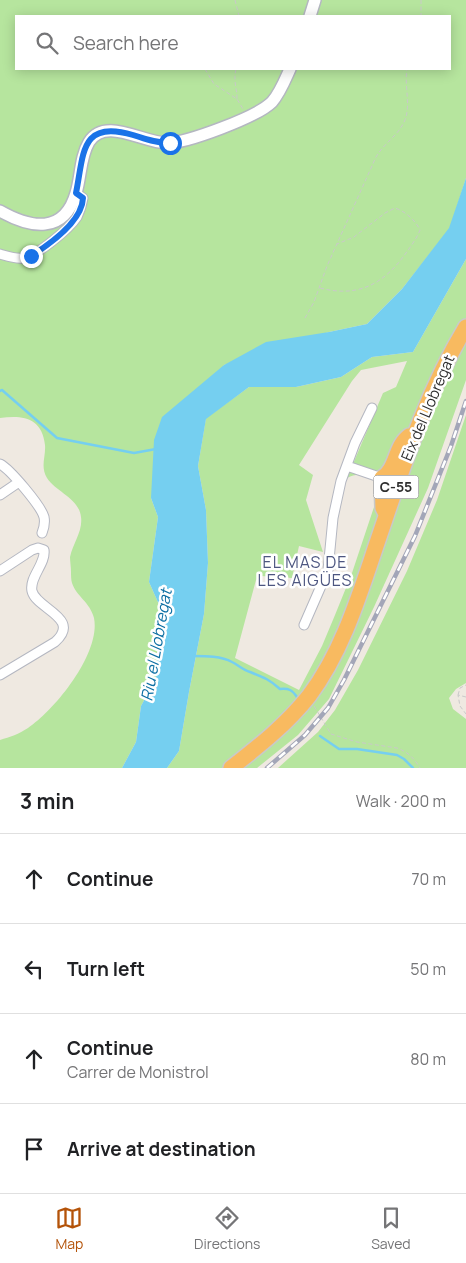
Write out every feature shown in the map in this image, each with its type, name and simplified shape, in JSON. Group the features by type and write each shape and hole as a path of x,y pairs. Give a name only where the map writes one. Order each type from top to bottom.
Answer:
{"highway":[{"name":"Eix del Llobregat","path":"231,768 284,725 310,695 335,652 351,615 414,438 440,374 466,327"},
{"name":"Eix del Llobregat","path":"244,768 285,735 312,702 334,667 363,604 436,398 466,339"},
{"path":"387,515 383,508 382,478 387,474 406,438 409,436 414,438"}],"street":[{"path":"310,15 314,0"},
{"path":"0,211 27,224 44,225 61,217 72,204 87,146 94,136 101,132 115,130 156,142 170,143 196,136 260,111 272,102 290,70"},
{"path":"0,254 17,258 31,256 59,235 76,217 80,209 83,198 76,193"},
{"path":"304,625 328,570 334,510 347,466 355,443 372,408"},
{"path":"0,464 10,471 44,516 42,533"},
{"path":"347,466 382,478"},
{"path":"0,495 19,482"},
{"path":"0,570 32,550 38,548 44,550 45,553 32,584 32,591 62,622 62,631 55,642 0,675"}],"path":[{"path":"235,0 238,15"},
{"path":"421,0 421,15"},
{"path":"206,70 218,87 237,99"},
{"path":"236,70 234,80 237,99 246,117"},
{"path":"305,318 310,310 336,244 379,151 398,132 404,122 408,109 408,70"},
{"path":"319,288 336,292 350,292 376,283 394,268 416,239 420,230 404,212 396,208 384,213 354,236 336,244"},
{"path":"466,685 460,688 458,695 460,706 466,714"},
{"path":"458,695 466,697"},
{"path":"312,702 331,734 357,742 397,748 411,755 420,768"}],"green space":[{"path":"0,0 466,0 466,178 450,228 402,289 367,324 329,332 224,365 151,498 158,517 149,582 161,609 156,678 141,706 136,742 122,768 0,768 0,740 28,728 39,720 63,695 83,663 94,632 92,612 74,588 71,579 70,557 81,527 79,510 72,500 51,483 45,474 45,445 40,429 30,420 16,417 0,418"},
{"path":"466,259 466,380 428,488 374,607 329,699 298,735 257,768 167,768 179,751 204,614 208,563 206,510 198,466 206,418 249,387 296,387 341,377 372,357 413,352","holes":["407,361 396,387 383,393 347,478 359,475 369,478 376,482 378,495 352,573 335,615 322,646 299,690 235,658 256,580 261,576 292,578 299,546 323,552 306,500 313,475 299,465 352,381 361,370"]},
{"path":"466,415 466,683 456,689 449,698 453,709 466,719 466,768 278,768 318,732 335,710 358,670 407,571 437,500"}],"water":[{"path":"466,178 466,259 413,352 372,357 341,377 296,387 249,387 206,419 198,466 206,510 208,563 204,614 179,751 167,768 122,768 136,742 141,706 156,678 161,609 149,582 158,517 151,498 154,440 162,417 224,365 266,342 367,324 402,289 449,228"}],"waterway":[{"path":"0,391 2,390 57,438 134,453 156,449"},
{"path":"194,656 228,660 266,679 280,689 290,690 297,697"},
{"path":"320,736 339,749 357,749 397,755 413,768"}],"railway":[{"path":"267,768 305,735 328,708 344,680 415,536 451,446 466,401"}],"district":[{"name":"EL MAS DE LES AIGÜES","path":"305,571"}],"route":[{"path":"31,256 59,235 76,217 83,202 83,198 76,193 85,152 89,141 94,136 107,130 115,130 156,142 170,143"}],"water label":[{"name":"Riu el Llobregat","path":"156,645"}]}
